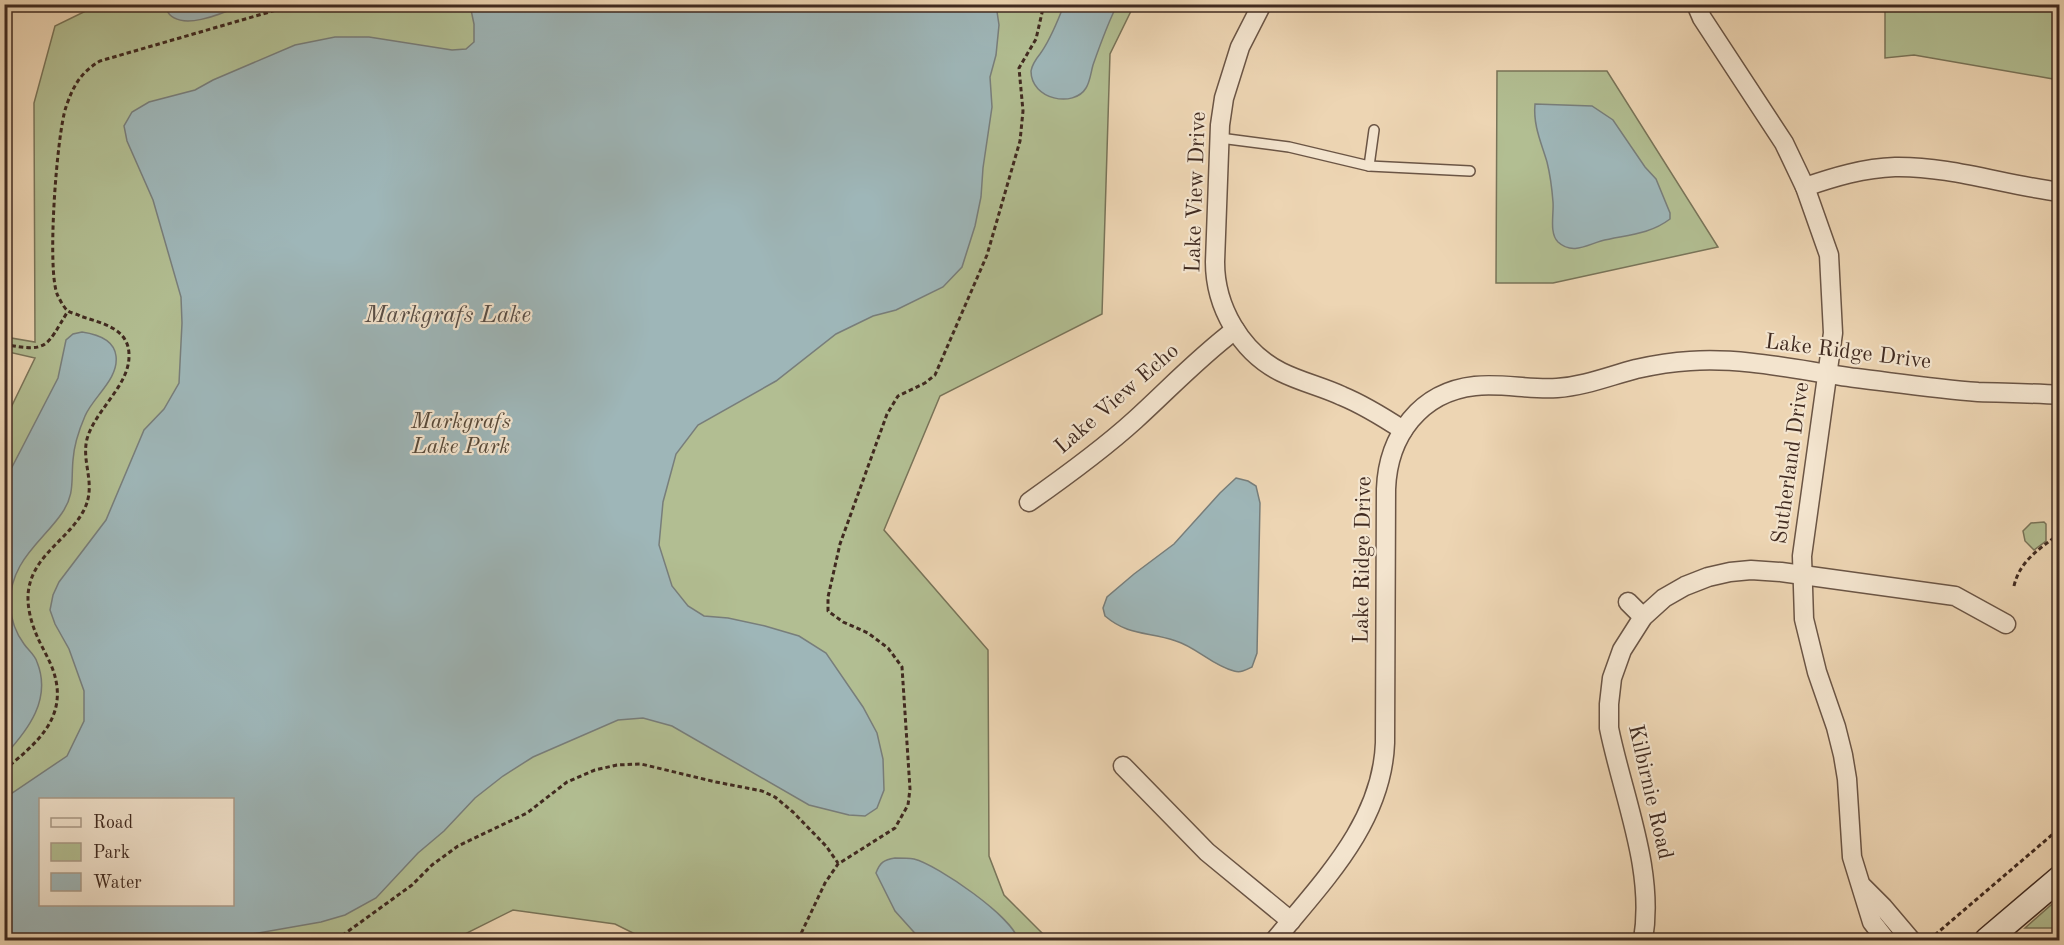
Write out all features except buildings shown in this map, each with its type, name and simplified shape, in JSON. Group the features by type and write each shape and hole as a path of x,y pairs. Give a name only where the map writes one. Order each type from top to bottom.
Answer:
{"street":[{"name":"Lake View Drive","path":"1262,4 1240,47 1222,105 1215,270 1221,300 1236,330 1251,350 1275,369 1345,397 1403,430"},
{"name":"Sutherland Drive","path":"1696,4 1702,18 1784,143 1805,187 1829,255 1833,333 1802,556 1804,620 1810,648 1843,755 1847,779 1852,857 1872,922 1886,940"},
{"path":"1805,187 1831,177 1893,167 1922,168 2060,192"},
{"name":"Lake View Echo","path":"1029,502 1077,468 1115,437 1187,369 1236,330"},
{"name":"Lake Ridge Drive","path":"1275,940 1358,834 1372,805 1380,780 1385,742 1387,474 1391,453 1403,430 1418,413 1438,398 1459,389 1474,386 1557,388 1605,379 1658,364 1690,361 1745,363 1954,389 2060,395"},
{"name":"Kilbirnie Road","path":"1643,940 1646,910 1645,877 1614,754 1609,728 1609,712 1612,678 1622,650 1643,617 1664,598 1708,577 1751,570 1955,596 2006,624"},
{"path":"1628,602 1643,617"},
{"path":"1123,766 1207,852 1291,921"},
{"path":"1987,940 2060,878"},
{"path":"1859,884 1911,940"}],"lane":[{"path":"1369,166 1374,130"},
{"path":"1220,138 1273,144 1369,166 1470,171"}],"path":[{"path":"4,770 37,743 53,718 57,703 57,689 53,671 33,628 29,613 30,582 39,564 84,509 90,480 87,440 92,427 129,368 127,342 121,333 110,326 68,311 57,295 53,284 59,138 66,106 86,69 100,61 297,4"},
{"path":"798,940 825,883 838,864 895,828 908,805 910,789 902,667 888,648 868,633 843,622 828,611 828,597 840,544 887,414 898,396 935,375 987,255 1020,141 1023,111 1019,68 1036,39 1044,4"},
{"path":"4,344 30,349 43,347 68,311"},
{"path":"2014,585 2017,574 2026,560 2060,533"},
{"path":"336,940 412,885 432,864 458,846 528,813 567,782 595,770 617,765 641,764 762,791 776,797 826,846 838,864"},
{"path":"1930,940 2060,828"}],"green space":[{"name":"Markgrafs Lake","path":"98,5 1134,5 1110,54 1102,314 940,396 884,530 988,650 989,856 1004,895 1049,940 647,940 615,924 513,910 453,940 5,940 4,422 35,358 4,351 5,337 35,342 34,103 55,26"},
{"path":"1885,5 2059,5 2059,80 1914,55 1885,58"},
{"path":"1497,71 1607,71 1718,247 1553,283 1496,283"},
{"path":"2044,522 2046,541 2034,550 2025,541 2023,531 2031,523"},
{"path":"2059,898 2059,928 2025,928"}],"water":[{"path":"168,4 241,5 224,13 190,21 172,16 166,9"},
{"name":"Markgrafs Lake","path":"470,5 996,5 999,25 996,55 990,77 992,107 981,197 975,226 962,267 943,287 896,310 873,316 836,334 776,381 698,425 676,454 663,502 659,545 672,586 688,606 704,616 728,618 799,636 826,653 863,707 877,733 883,759 884,790 877,808 865,816 849,815 809,805 672,726 643,718 618,720 533,757 503,776 475,798 444,831 418,853 376,898 345,915 321,922 218,940 5,940 5,798 67,756 84,721 84,691 69,649 50,610 53,595 59,582 106,520 144,430 164,409 179,383 181,297 153,200 127,141 124,126 132,112 149,102 195,90 295,45 335,37 369,37 452,50 466,49 474,42 474,24"},
{"path":"1064,5 1117,5 1101,42 1086,88 1072,98 1063,99 1054,98 1038,89 1031,71 1034,62 1051,36"},
{"path":"1535,104 1592,106 1613,120 1645,167 1656,179 1670,213 1670,219 1637,234 1580,248 1569,248 1558,242 1552,223 1551,182 1536,126"},
{"path":"82,332 108,341 115,350 116,364 110,380 85,416 79,432 69,500 57,520 24,559 12,586 10,606 14,626 36,659 42,689 40,701 29,724 5,755 5,486 10,471 58,378 66,340 73,334"},
{"path":"1236,478 1256,486 1260,503 1257,653 1252,667 1239,672 1226,669 1183,644 1131,631 1114,623 1105,616 1103,608 1107,597 1174,544"},
{"path":"895,858 914,859 925,863 956,881 990,906 1013,930 1018,940 921,940 895,911 876,873 883,862"}],"park label":[{"name":"Markgrafs Lake Park","path":"461,434"}]}
